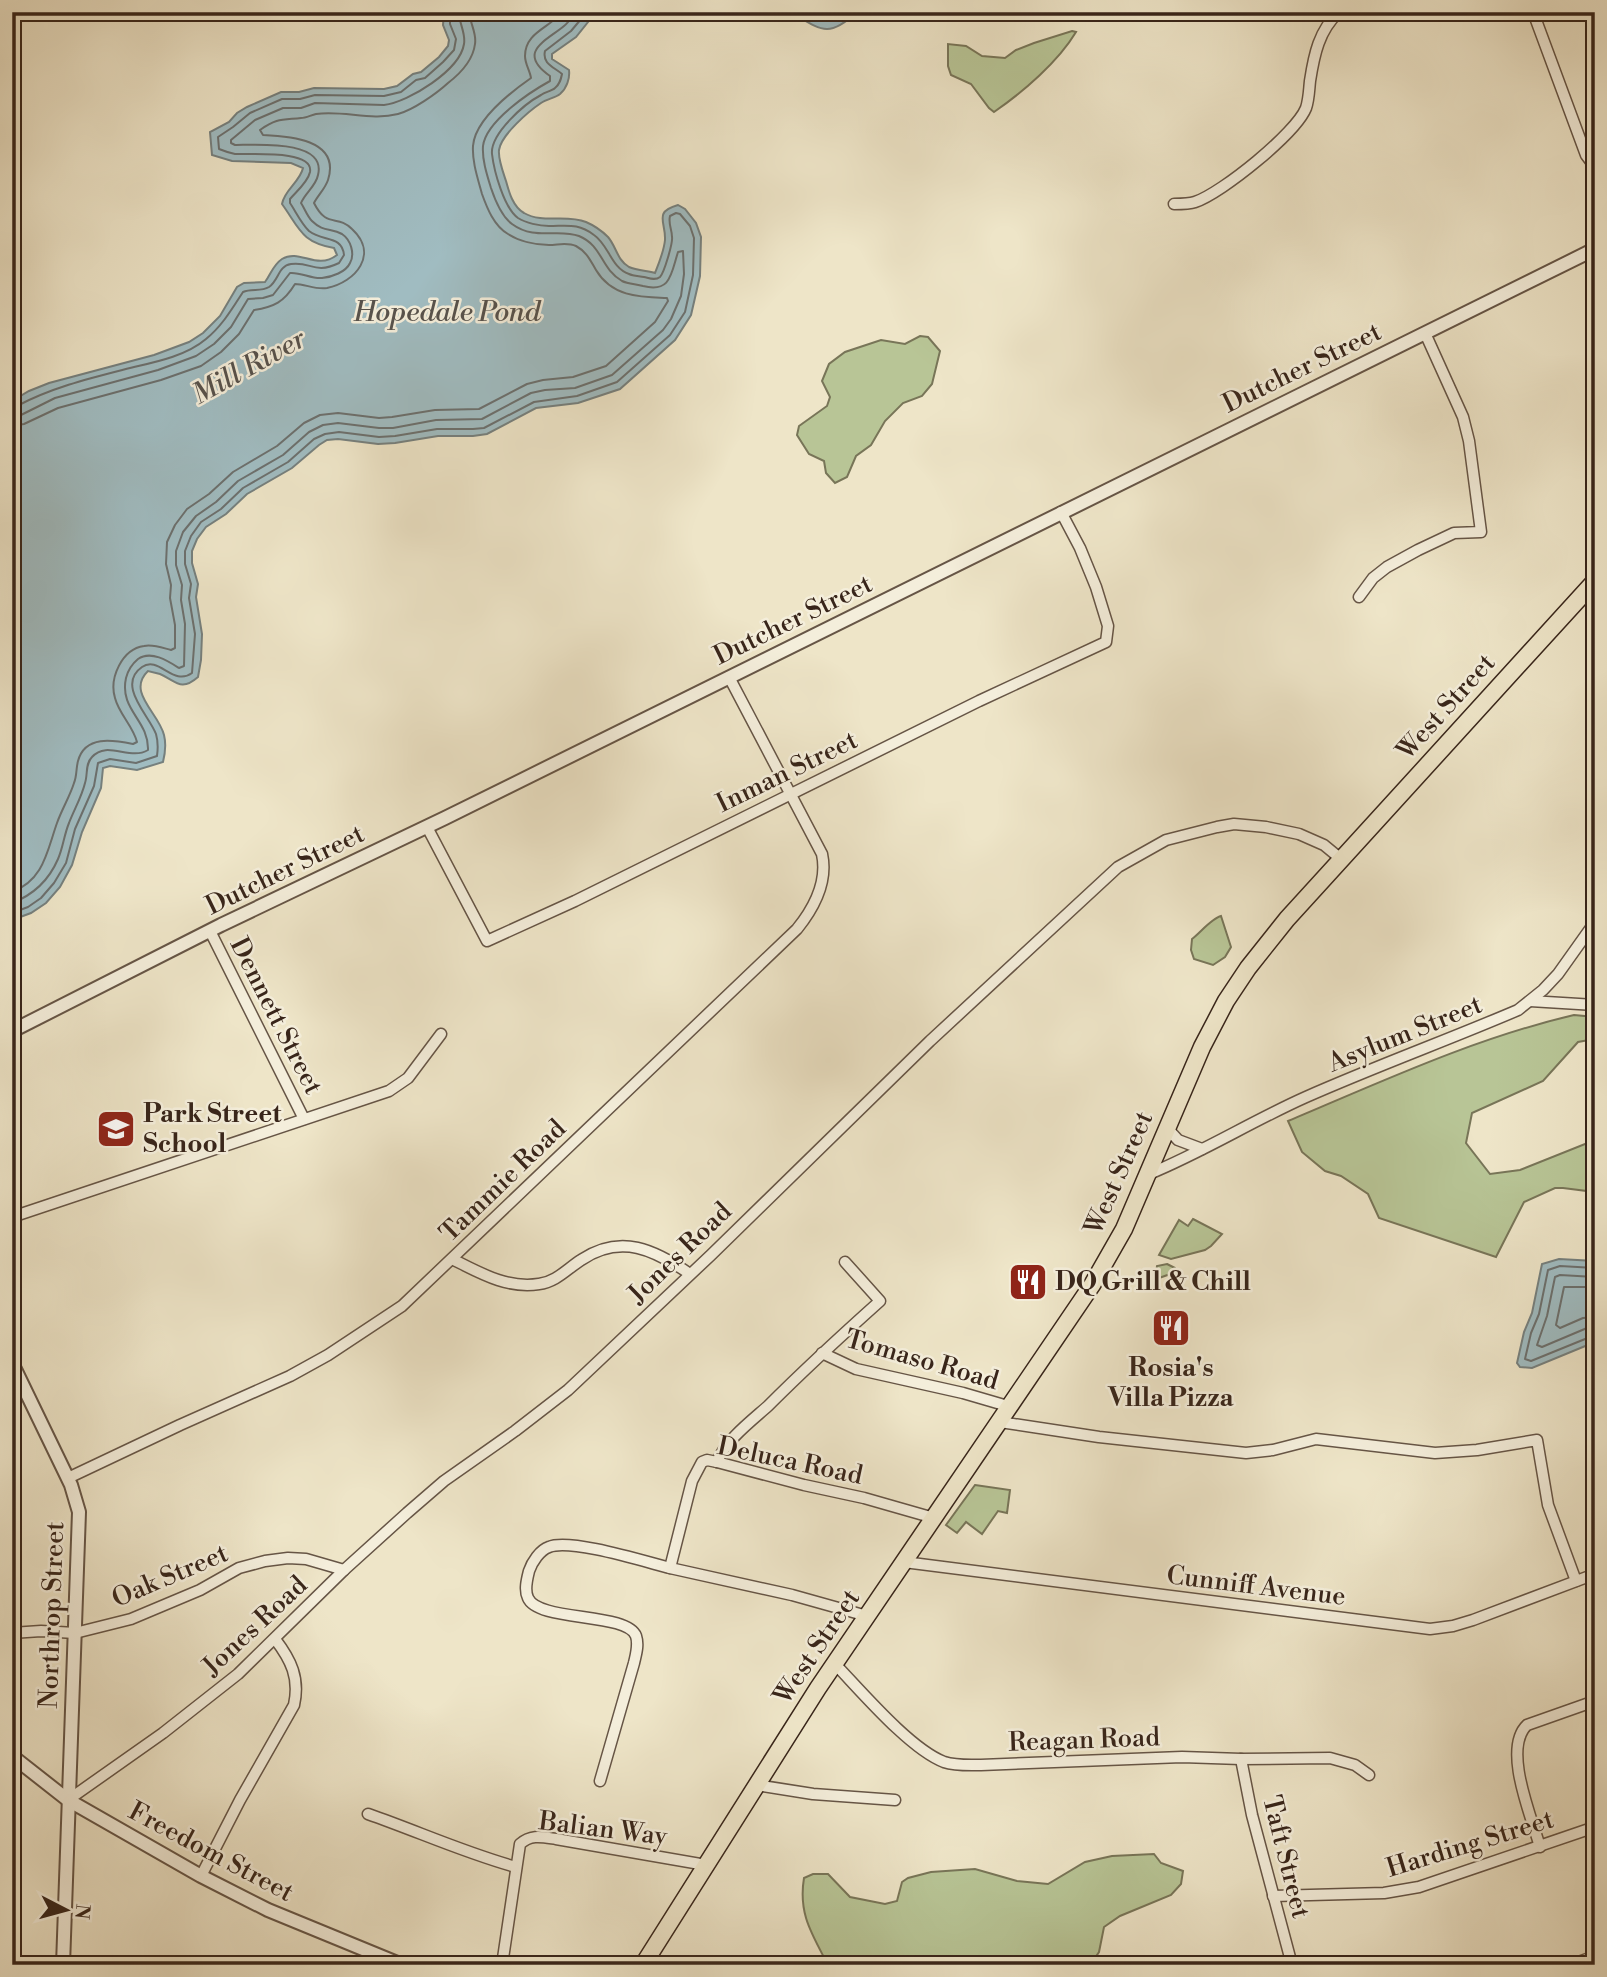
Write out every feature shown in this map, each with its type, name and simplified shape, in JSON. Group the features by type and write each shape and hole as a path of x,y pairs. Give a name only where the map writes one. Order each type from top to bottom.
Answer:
{"main road":[{"name":"West Street","path":"643,1965 835,1664 1092,1285 1124,1229 1202,1047 1226,1001 1248,968 1287,919 1595,581"}],"street":[{"path":"1174,204 1194,202 1223,185 1293,128 1307,105 1313,66 1325,27 1339,12"},
{"path":"1532,12 1582,144 1595,167"},
{"name":"Dutcher Street","path":"12,1031 1595,249"},
{"path":"1359,597 1373,578 1418,550 1454,533 1481,531 1469,441 1463,417 1425,332"},
{"name":"Inman Street","path":"427,827 487,941 575,901 979,701 1106,642 1108,626 1096,587 1062,512"},
{"name":"Tammie Road","path":"68,1479 309,1365 396,1310 778,949 805,919 820,891 823,859 729,677"},
{"name":"Jones Road","path":"68,1800 163,1733 238,1674 344,1570 444,1481 568,1390 930,1041 1118,867 1166,840 1234,824 1262,826 1299,834 1324,845 1341,859"},
{"name":"Asylum Street","path":"1149,1174 1304,1098 1518,1010 1558,974 1595,922"},
{"name":"Dennett Street","path":"210,931 304,1119"},
{"path":"1530,1001 1595,1004"},
{"path":"12,1217 377,1096 408,1078 442,1034"},
{"path":"1167,1128 1178,1140 1202,1149"},
{"path":"452,1259 503,1282 530,1285 555,1279 592,1253 610,1247 630,1246 656,1253 690,1274"},
{"name":"Tomaso Road","path":"717,1462 721,1452 822,1353 880,1301 845,1262"},
{"name":"Tomaso Road","path":"822,1353 856,1369 1011,1406"},
{"name":"Northrop Street","path":"12,1363 68,1479 77,1502 79,1519 63,1965"},
{"path":"1000,1422 1100,1437 1246,1453 1273,1450 1316,1439 1435,1454 1537,1440 1548,1504 1576,1581"},
{"name":"Deluca Road","path":"670,1568 692,1481 702,1462 707,1460 934,1518"},
{"path":"600,1781 638,1647 637,1637 627,1628 541,1609 532,1603 527,1596 526,1586 531,1564 545,1548 552,1545 582,1547 792,1595 867,1616"},
{"name":"Oak Street","path":"12,1633 75,1633 131,1619 200,1590 239,1568 265,1561 306,1559 344,1570"},
{"name":"Cunniff Avenue","path":"904,1562 1430,1629 1473,1620 1595,1574"},
{"path":"201,1876 294,1705 296,1678 275,1639"},
{"name":"Reagan Road","path":"835,1664 904,1734 925,1752 945,1762 966,1765 1182,1757 1330,1758 1355,1765 1369,1775"},
{"path":"1540,1847 1520,1780 1517,1758 1521,1730 1527,1725 1595,1701"},
{"name":"Freedom Street","path":"12,1756 68,1800 201,1876 268,1910 402,1965"},
{"name":"Taft Street","path":"1241,1759 1252,1815 1292,1965"},
{"path":"756,1785 813,1794 895,1800"},
{"path":"368,1814 516,1867 502,1965"},
{"name":"Harding Street","path":"1273,1896 1384,1894 1419,1887 1595,1827"},
{"name":"Balian Way","path":"516,1867 520,1844 526,1838 534,1836 706,1865"},
{"path":"1570,1965 1595,1956"}],"green space":[{"path":"1072,31 1076,32 1050,65 994,112 971,84 951,75 948,66 948,44 966,46 982,56 1005,58 1016,50"},
{"path":"920,336 928,337 940,351 932,384 922,396 903,403 885,421 871,445 856,456 847,477 835,483 826,473 824,461 809,454 797,435 799,426 827,406 830,397 822,381 829,364 845,352 881,340 905,344"},
{"path":"1221,916 1231,947 1225,957 1213,965 1194,959 1192,939"},
{"path":"1574,1015 1595,1017 1595,1039 1578,1042 1543,1081 1472,1113 1466,1143 1490,1174 1520,1170 1595,1140 1595,1192 1555,1188 1524,1202 1496,1257 1379,1218 1368,1194 1341,1176 1325,1171 1302,1152 1288,1121 1465,1048"},
{"path":"1193,1219 1222,1234 1205,1250 1171,1259 1159,1255 1179,1220 1188,1226"},
{"path":"1167,1264 1175,1268 1176,1272 1159,1278 1156,1274 1157,1266"},
{"path":"975,1485 1010,1490 1007,1513 998,1511 982,1534 966,1522 957,1533 946,1525"},
{"path":"1154,1854 1161,1863 1183,1871 1181,1884 1171,1895 1120,1916 1104,1927 1099,1952 1090,1965 828,1965 808,1923 803,1902 804,1878 813,1874 828,1874 850,1897 885,1904 897,1901 902,1882 931,1872 975,1869 1017,1881 1048,1884 1085,1862 1112,1856"}],"water":[{"name":"Hopedale Pond","path":"444,12 596,12 576,37 552,54 552,59 569,70 564,89 530,112 505,137 499,150 501,166 514,203 520,210 539,218 586,222 608,237 619,257 632,268 655,273 664,244 663,214 678,205 685,209 696,223 701,237 700,276 691,315 675,340 620,389 578,403 536,408 487,434 438,436 378,444 327,440 292,468 247,494 226,514 206,527 192,551 202,634 198,677 183,684 148,671 142,679 142,695 164,735 163,762 137,770 110,766 103,768 101,788 82,832 72,865 60,887 46,903 31,913 12,920 12,401 49,383 154,355 189,342 203,333 220,316 237,287 244,283 265,282 282,259 295,256 322,261 337,255 334,248 314,242 302,233 282,204 303,168 291,163 232,161 212,155 210,132 229,122 247,107 281,92 299,92 314,88 384,89 397,86 413,74 421,72 448,46 449,40 443,25"},
{"path":"791,12 857,12 839,26 824,29"},
{"path":"1559,1259 1595,1261 1595,1342 1532,1368 1520,1367 1517,1363 1524,1332 1532,1313 1542,1264"}],"place":[{"name":"Park Street School","path":"116,1129"},
{"name":"DQ Grill & Chill","path":"1028,1282"},
{"name":"Rosia's Villa Pizza","path":"1171,1328"}],"water label":[{"name":"Mill River","path":"249,367"}]}
